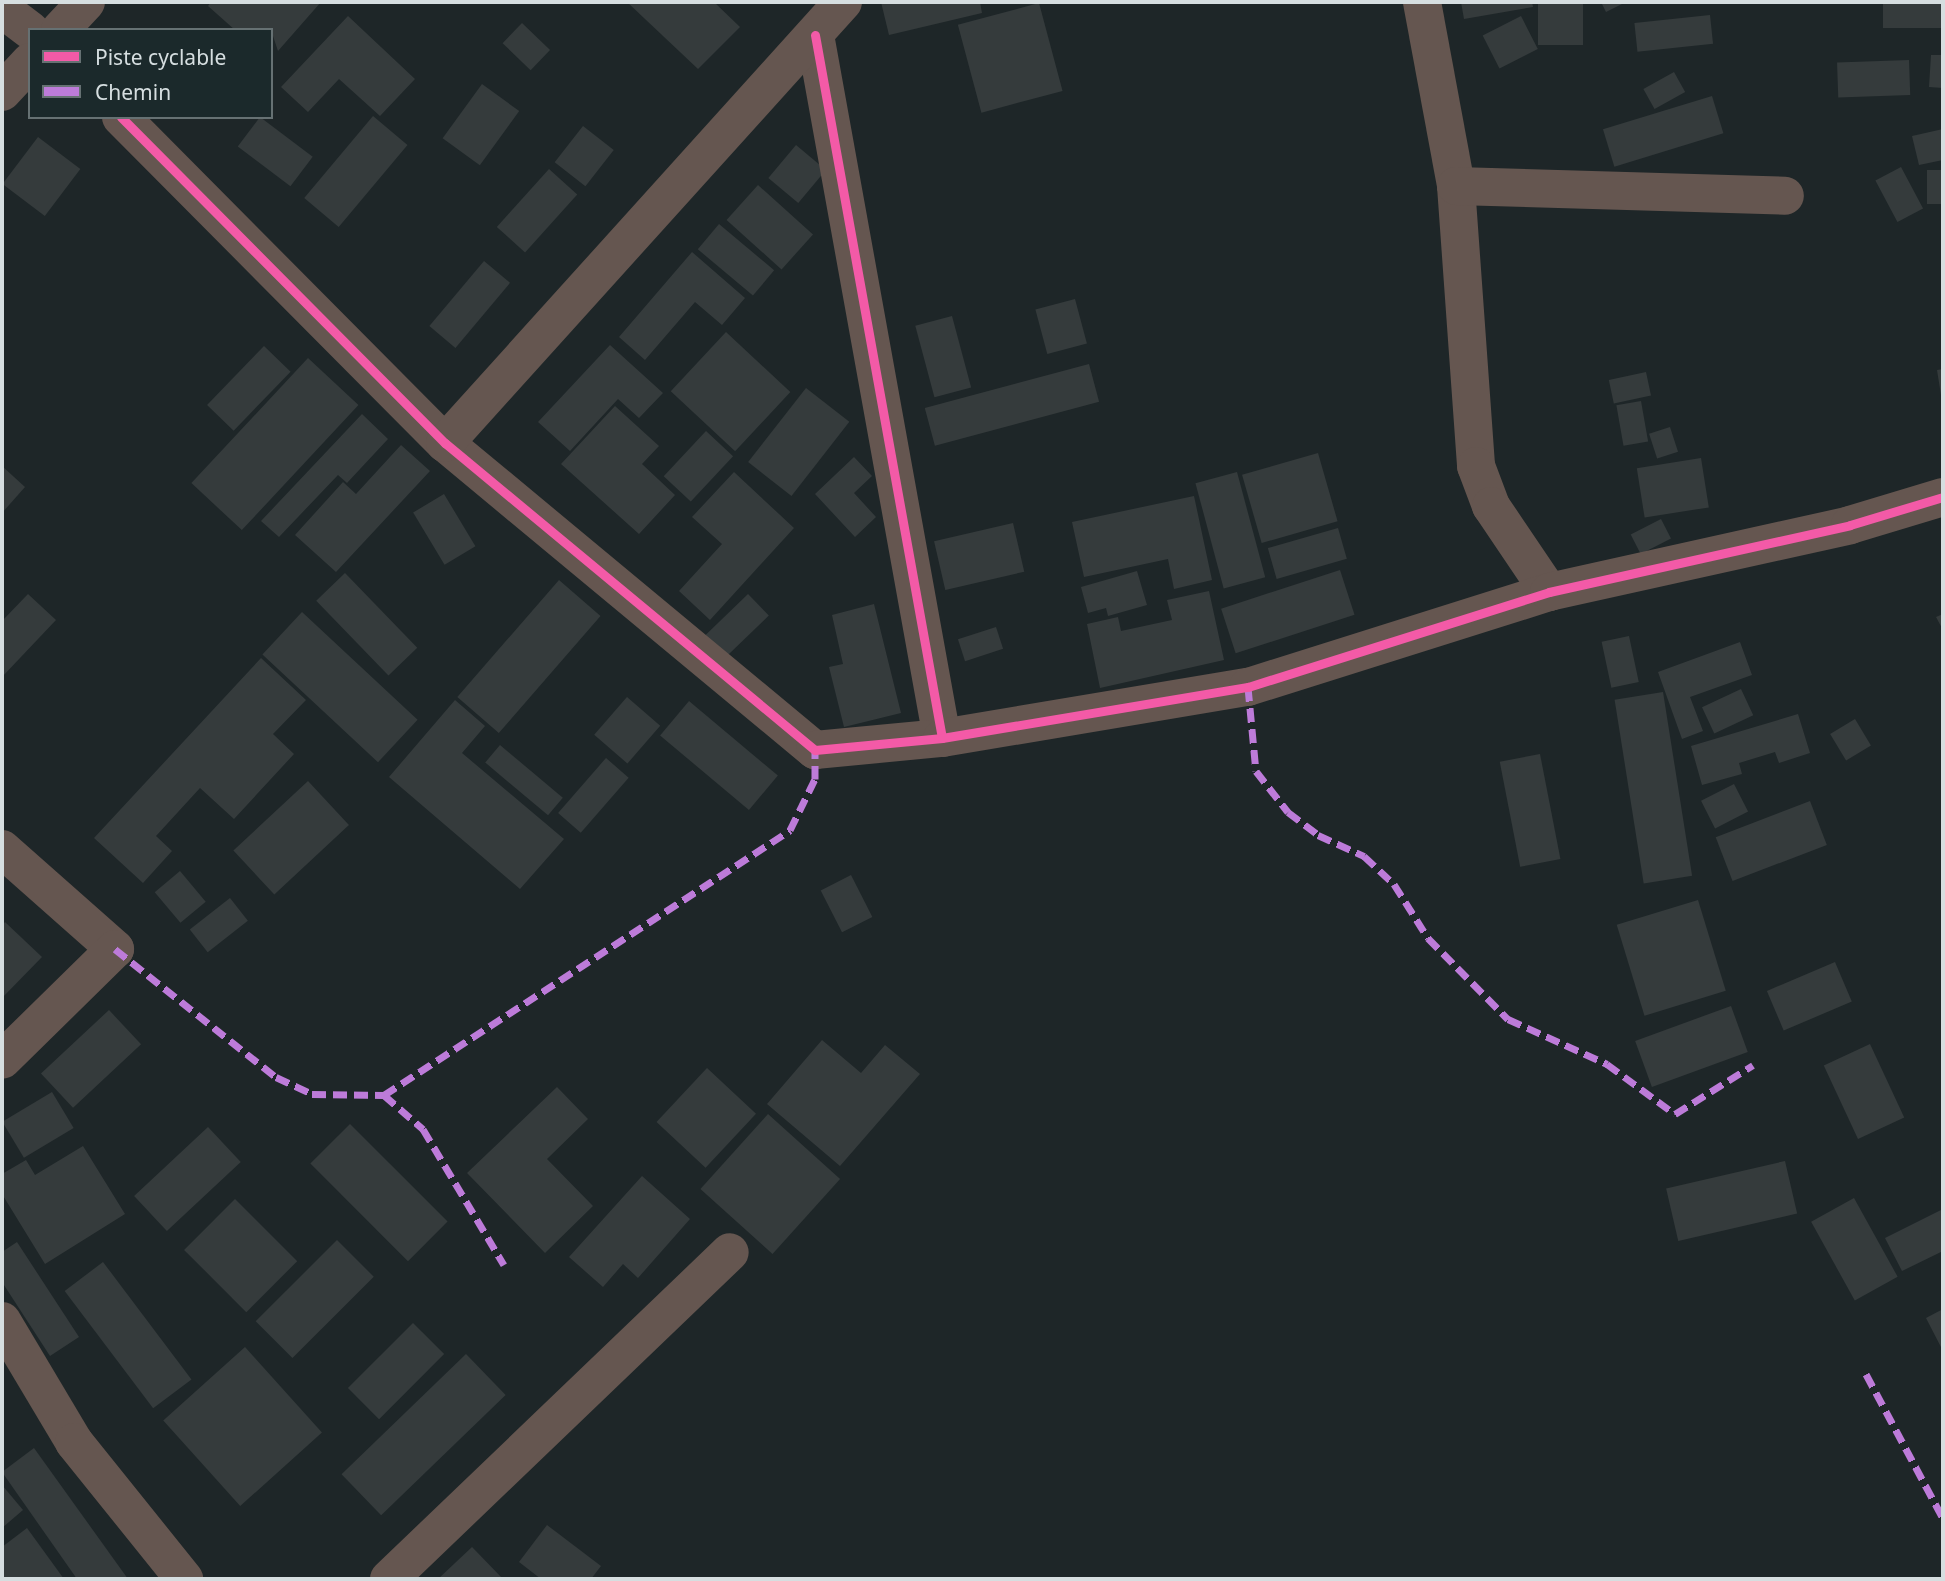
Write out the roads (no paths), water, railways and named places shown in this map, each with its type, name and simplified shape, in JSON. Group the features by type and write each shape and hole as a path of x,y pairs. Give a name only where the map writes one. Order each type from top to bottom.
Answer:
{"street":[{"path":"62,28 86,2"},
{"path":"445,443 843,2"},
{"path":"1422,2 1456,186 1476,466 1491,506 1549,592"},
{"path":"2,9 28,28"},
{"path":"815,35 942,738"},
{"path":"2,92 28,64"},
{"path":"123,119 445,443 814,750 942,738 1248,687 1549,592 1850,525 1943,497"},
{"path":"1456,186 1785,196"},
{"path":"2,849 115,949 2,1060"},
{"path":"389,1579 730,1252"},
{"path":"2,1321 74,1442 184,1579"}]}
